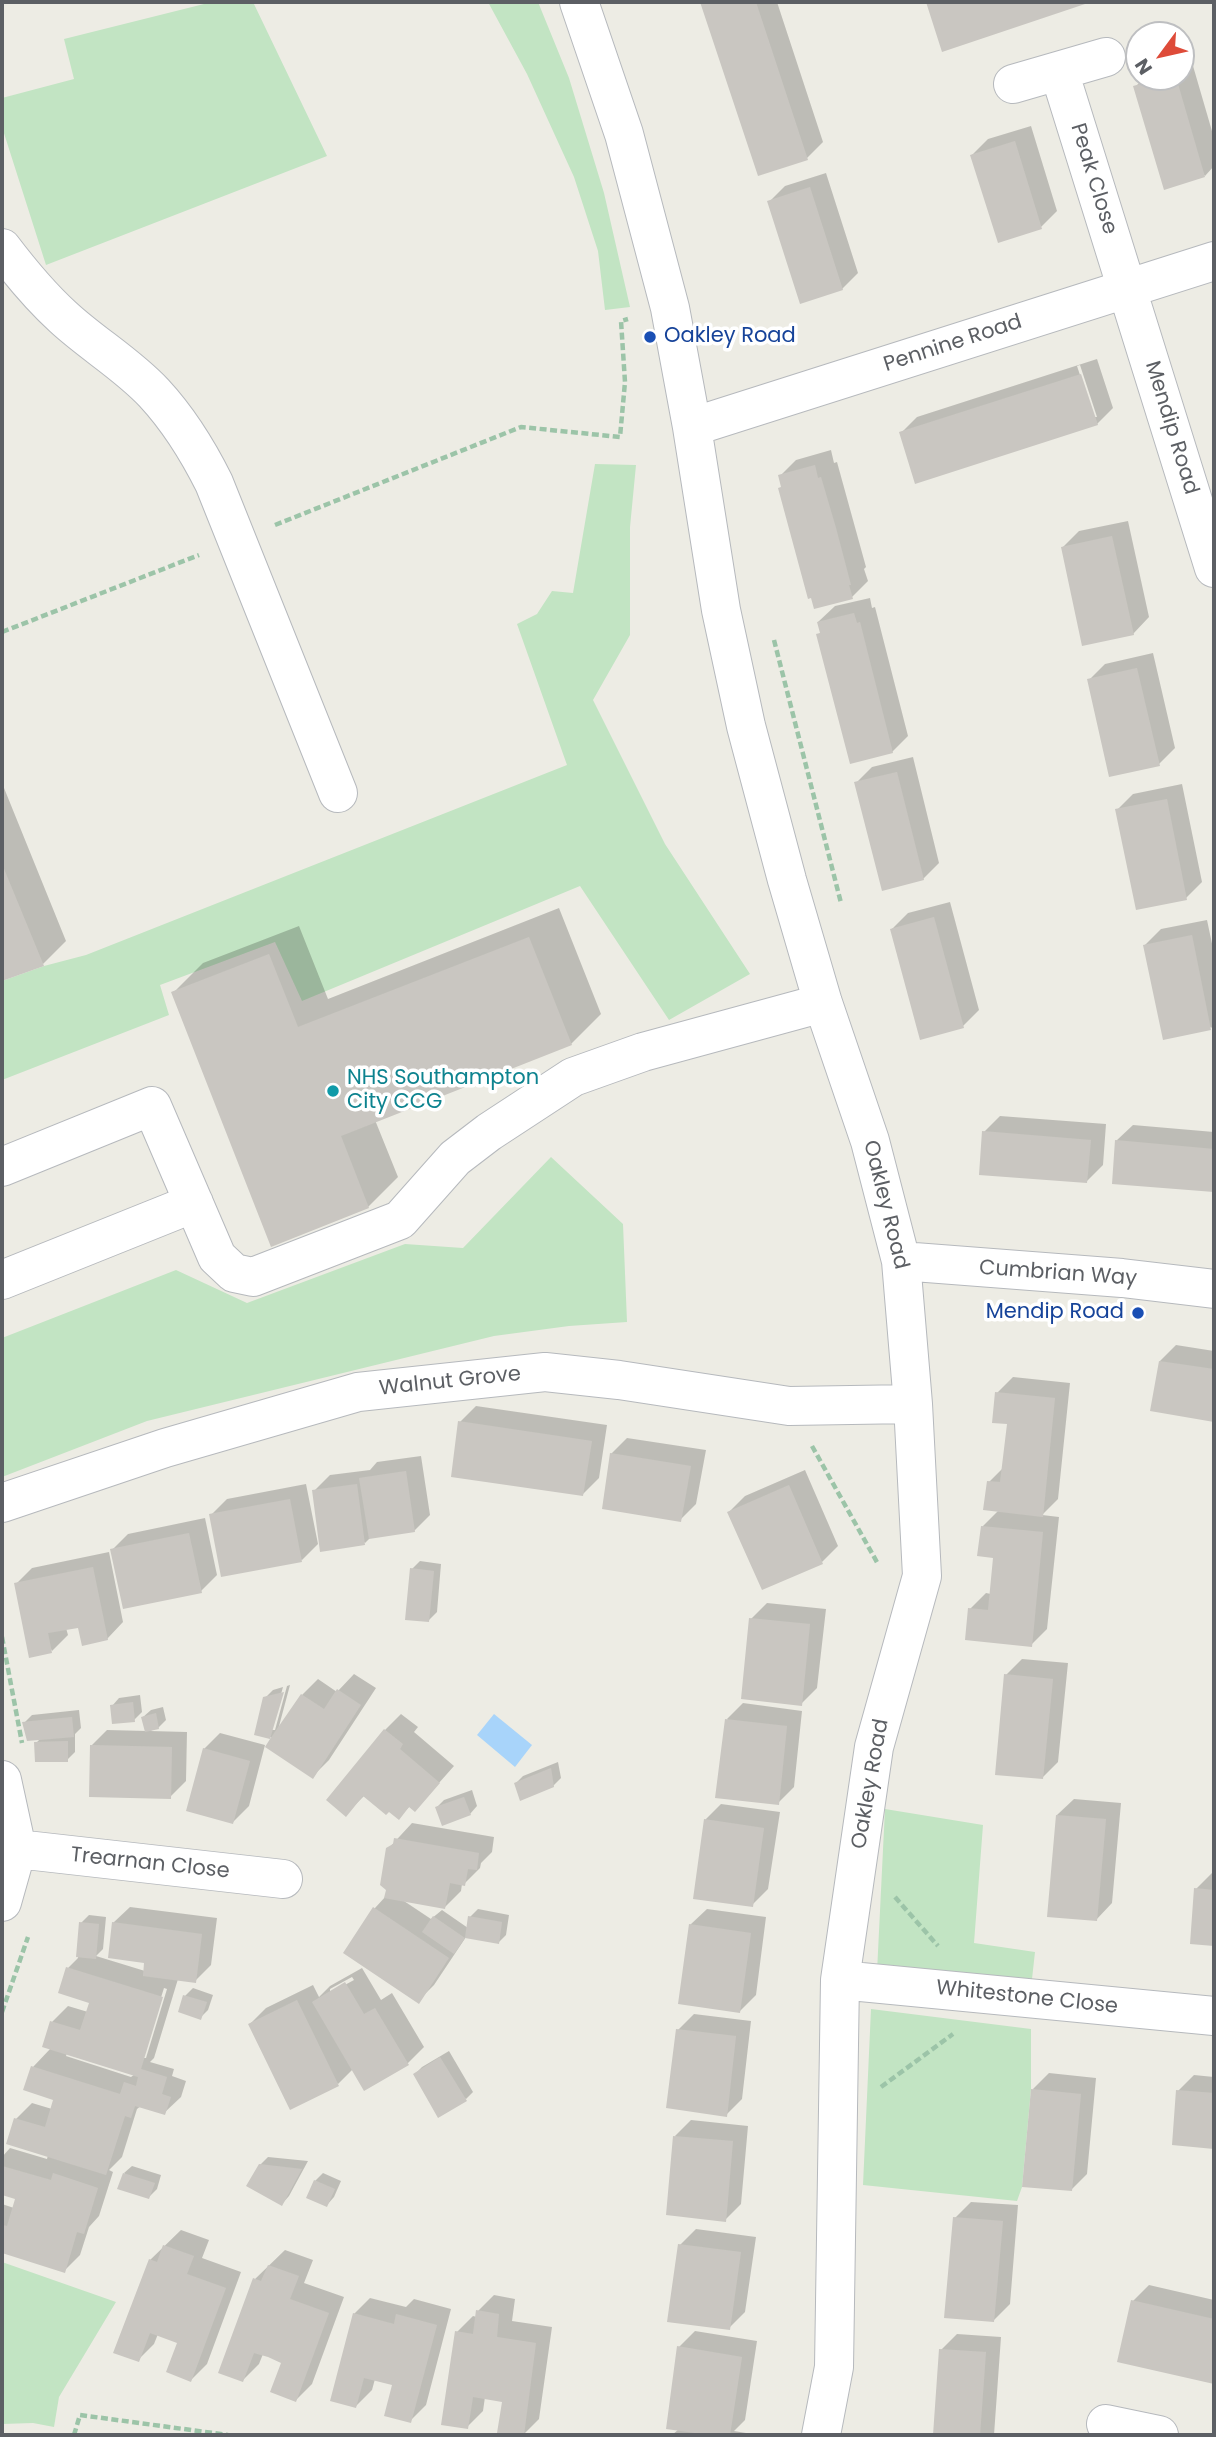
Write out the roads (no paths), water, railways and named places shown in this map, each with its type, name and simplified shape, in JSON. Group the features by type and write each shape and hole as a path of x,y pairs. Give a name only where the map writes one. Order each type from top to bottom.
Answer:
{"street":[{"name":"Oakley Road","path":"579,2 624,134 670,308 722,610 746,726 823,1003 870,1141 901,1261 913,1404 922,1576 874,1747 840,1980 834,2367 821,2435"},
{"path":"1013,84 1106,57"},
{"name":"Peak Close","path":"1059,71 1127,287"},
{"path":"2,248 27,281 63,318 137,376 169,411 199,454 214,484 338,793"},
{"name":"Pennine Road","path":"692,427 1214,261"},
{"name":"Mendip Road","path":"1127,287 1214,568"},
{"path":"2,1167 152,1106 217,1257 234,1273 253,1277 400,1220 455,1158 489,1132 573,1077 643,1052 823,1003"},
{"path":"2,1280 194,1203"},
{"name":"Cumbrian Way","path":"901,1261 1122,1278 1214,1289"},
{"name":"Walnut Grove","path":"2,1503 165,1448 358,1392 545,1372 619,1380 789,1406 913,1404"},
{"path":"2,1780 17,1849 2,1902"},
{"name":"Trearnan Close","path":"17,1849 283,1879"},
{"name":"Whitestone Close","path":"840,1980 1214,2016"},
{"path":"1106,2424 1158,2435"}],"water":[{"path":"494,1714 532,1745 515,1767 477,1735"}],"place":[{"name":"Oakley Road","path":"650,337"},
{"name":"NHS Southampton City CCG","path":"333,1091"},
{"name":"Mendip Road","path":"1138,1313"}]}
